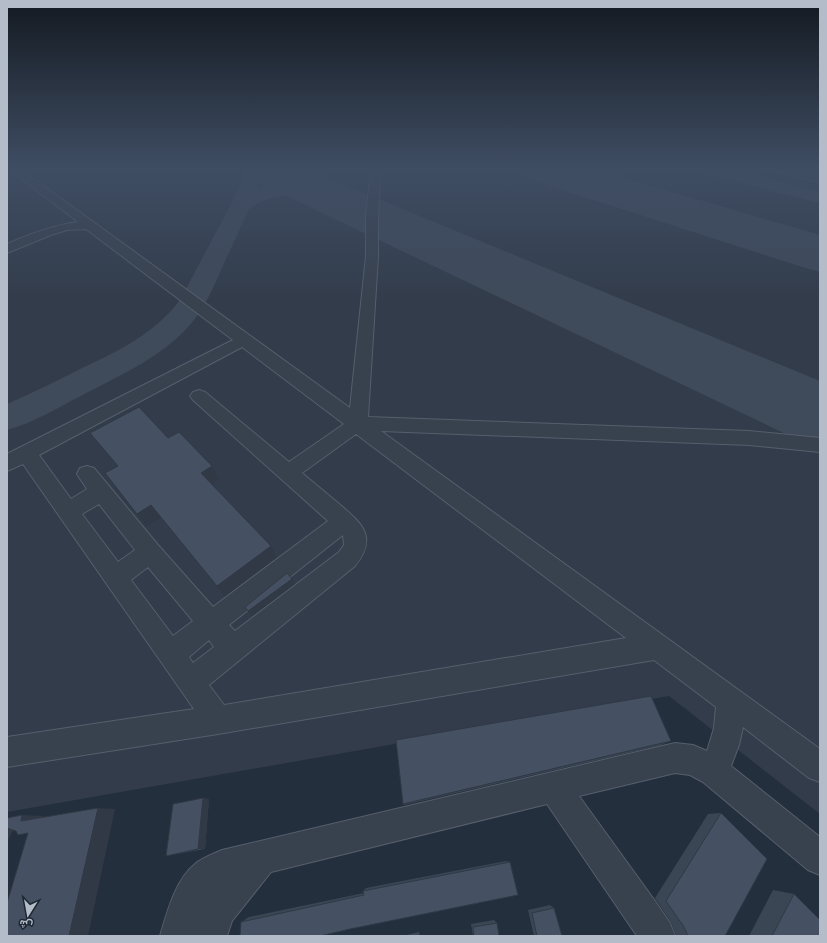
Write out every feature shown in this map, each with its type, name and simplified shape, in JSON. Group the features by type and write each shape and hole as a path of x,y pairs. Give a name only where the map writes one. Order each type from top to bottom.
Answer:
{"lane":[{"path":"73,213 820,767"},
{"path":"358,423 372,256 372,213"},
{"path":"7,249 49,232 71,226 89,225"},
{"path":"218,720 69,512 17,458 244,340"},
{"path":"191,682 352,554 355,547 355,536 351,528 199,396"},
{"path":"288,473 358,423 749,438 820,445"},
{"path":"69,512 94,483 150,552 233,649"},
{"path":"171,654 343,522"},
{"path":"116,577 150,552"},
{"path":"7,752 218,720 658,646"},
{"path":"714,771 727,741 731,719 730,700"},
{"path":"178,936 183,917 193,894 207,875 222,867 675,758 693,760 714,771 820,858"},
{"path":"554,788 643,913 657,936"},
{"path":"209,936 218,911 260,859"}],"shaded area":[{"path":"7,213 820,213 820,814 669,696 7,812"}],"building":[{"path":"139,407 168,438 179,432 212,466 201,473 271,546 217,586 151,505 137,514 105,473 118,466 90,433"},
{"path":"287,573 292,579 248,611 245,607"},
{"path":"651,696 671,741 403,804 396,740"},
{"path":"203,798 198,849 166,856 173,804"},
{"path":"98,808 69,936 7,936 7,903 28,833 18,835 16,831 7,828 7,818 22,815 21,821"},
{"path":"721,813 767,859 725,936 688,936 684,927 666,901"},
{"path":"510,862 518,895 320,936 240,936 241,922 364,895 363,891"},
{"path":"794,894 820,920 820,936 772,936"},
{"path":"554,908 562,936 537,936 532,913"},
{"path":"497,923 499,936 474,936 473,927"}],"taxiway":[{"path":"7,418 121,362 161,337 184,315 193,302 237,213"},
{"path":"620,326 708,358 820,395"}],"runway":[{"path":"366,213 820,415"},
{"path":"687,213 820,254"}]}
